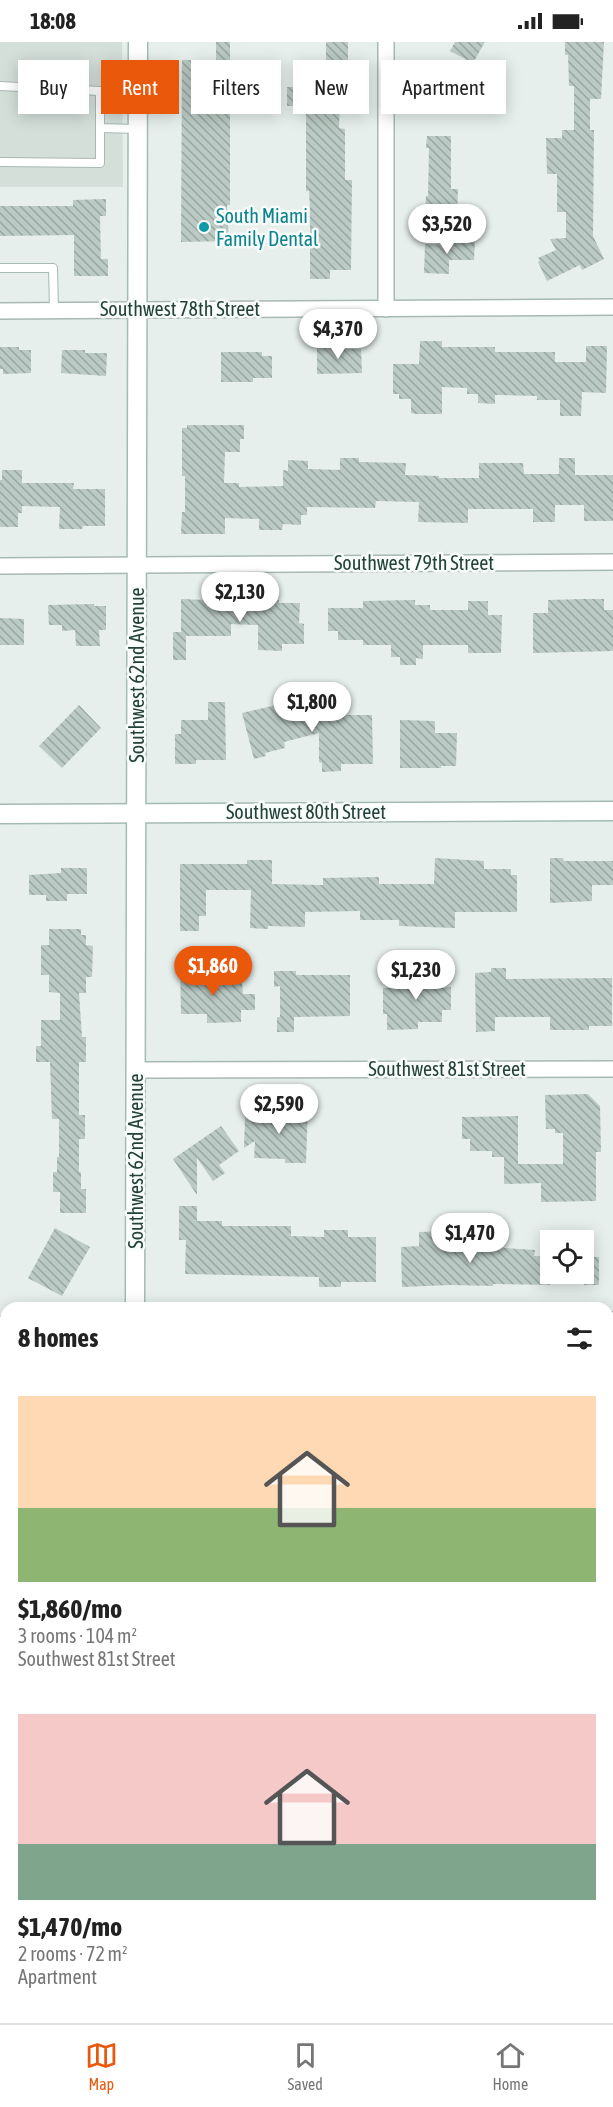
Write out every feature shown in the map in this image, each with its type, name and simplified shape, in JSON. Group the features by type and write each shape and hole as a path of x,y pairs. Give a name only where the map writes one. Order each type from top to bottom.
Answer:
{"street":[{"name":"Southwest 62nd Avenue","path":"135,1302 138,42"},
{"path":"386,42 386,309"},
{"name":"Southwest 78th Street","path":"0,311 613,307"},
{"name":"Southwest 79th Street","path":"0,566 613,562"},
{"name":"Southwest 80th Street","path":"0,814 613,811"},
{"name":"Southwest 81st Street","path":"136,1070 613,1068"}],"lane":[{"path":"0,86 100,91 100,163 0,162"},
{"path":"100,128 138,129"},
{"path":"0,268 53,268 54,310"}],"shaded area":[{"path":"0,42 122,42 122,60 101,60 101,114 122,114 123,187 0,187"}],"building":[{"path":"216,42 230,42 230,60 216,60"},
{"path":"326,42 348,42 348,60 326,60"},
{"path":"455,42 485,42 475,60 467,60 450,51"},
{"path":"565,42 604,42 601,99 590,99 590,130 594,130 593,236 604,259 582,270 580,265 547,281 538,258 556,250 550,239 566,238 566,212 557,212 557,174 547,174 546,138 562,138 562,130 574,130 574,86 569,86 568,55 565,55"},
{"path":"182,60 191,60 191,114 230,114 230,205 227,205 229,241 181,242"},
{"path":"287,87 293,87 293,106 287,106"},
{"path":"306,114 340,114 339,128 345,129 345,180 352,180 351,270 330,270 330,279 310,279 310,209 309,191 306,191"},
{"path":"427,136 451,136 451,189 458,189 457,215 452,214 452,220 425,219 426,196 428,196"},
{"path":"106,199 106,216 100,216 101,259 108,259 108,276 74,276 74,235 0,236 0,206 73,206 73,200"},
{"path":"451,240 475,240 474,260 449,260 449,274 424,273 425,244 451,245"},
{"path":"420,341 442,341 442,347 495,347 495,352 555,352 555,362 586,362 586,346 607,346 606,393 582,392 581,416 560,416 560,400 537,400 537,396 495,395 495,404 478,403 478,394 467,394 467,388 442,387 442,414 411,413 411,399 399,399 399,394 393,394 393,364 419,364"},
{"path":"317,344 338,344 338,349 361,349 362,373 317,374"},
{"path":"0,347 19,347 19,350 31,350 31,373 3,374 3,369 0,369"},
{"path":"62,350 107,353 106,376 61,373"},
{"path":"221,352 262,352 262,356 272,356 272,378 253,378 253,382 221,382"},
{"path":"187,425 244,425 244,439 240,439 240,452 225,452 224,483 239,483 239,487 283,486 283,470 288,471 288,460 308,461 308,469 340,470 340,458 359,458 359,462 406,463 405,475 479,478 479,463 523,463 524,474 559,474 559,458 575,458 575,475 613,475 613,521 584,521 584,505 555,505 555,522 533,522 533,509 468,509 468,523 418,522 419,502 376,501 375,508 307,507 307,515 301,515 301,525 283,524 282,530 259,530 259,519 225,518 225,534 181,534 182,512 185,512 182,428 187,428"},
{"path":"2,470 22,470 22,483 74,483 73,489 105,489 105,526 59,529 60,507 22,506 22,513 18,513 18,527 0,527"},
{"path":"181,599 207,600 207,603 241,604 241,599 300,603 299,623 304,624 304,644 282,644 282,651 258,650 258,625 231,624 231,636 186,636 186,660 173,660 173,632 181,632"},
{"path":"604,599 604,610 613,610 613,651 533,653 533,613 548,613 548,600"},
{"path":"415,600 415,605 430,605 430,610 468,610 468,601 488,601 488,615 502,615 501,653 468,653 468,645 423,645 423,659 416,658 416,665 400,665 400,657 391,657 391,645 363,645 363,640 338,640 338,631 328,631 328,608 363,608 363,601"},
{"path":"94,604 94,606 106,606 106,630 99,630 100,646 76,646 75,630 62,631 62,625 49,625 48,605"},
{"path":"0,618 24,619 24,645 0,645"},
{"path":"301,701 303,707 338,706 339,715 372,715 373,764 341,764 341,771 322,772 322,763 319,762 319,733 284,742 285,748 265,753 266,756 254,759 242,713"},
{"path":"208,702 225,702 226,760 196,760 196,764 175,764 175,734 181,734 181,720 208,720"},
{"path":"79,705 101,728 62,768 39,746"},
{"path":"400,720 435,721 435,733 457,733 456,766 400,768"},
{"path":"435,858 484,861 484,869 511,869 511,875 517,875 517,912 455,912 455,928 399,926 399,920 360,920 360,911 305,912 305,927 250,928 251,890 206,890 206,916 199,916 199,931 180,931 180,864 247,864 247,860 272,860 272,884 323,885 323,878 379,877 379,884 434,884"},
{"path":"550,858 563,858 564,861 613,861 613,885 592,885 592,901 550,903"},
{"path":"61,868 87,868 87,894 67,894 67,901 46,901 46,895 29,895 29,875 61,873"},
{"path":"49,929 81,929 81,935 86,935 86,945 93,946 92,977 86,977 86,993 79,993 82,1037 86,1037 86,1062 79,1062 79,1115 85,1115 85,1139 79,1139 79,1172 81,1172 81,1189 86,1189 86,1213 60,1213 60,1192 53,1192 53,1172 57,1172 57,1157 59,1157 59,1119 52,1119 50,1062 36,1062 36,1046 41,1046 41,1020 60,1020 60,993 49,992 49,975 41,975 41,945 49,945"},
{"path":"209,966 209,982 242,982 243,994 255,994 255,1010 241,1010 241,1022 207,1023 207,1014 181,1014 180,967"},
{"path":"491,968 506,968 506,979 612,978 612,1026 589,1026 589,1030 550,1030 550,1017 495,1017 495,1031 476,1032 475,973 491,972"},
{"path":"274,971 296,971 296,975 350,975 350,1016 294,1017 294,1032 277,1032 277,1017 280,1017 280,986 274,987"},
{"path":"402,973 443,973 443,988 451,987 451,1010 442,1010 442,1022 418,1022 418,1029 387,1030 387,1014 383,1014 383,988 402,988"},
{"path":"588,1094 600,1106 601,1152 596,1152 596,1201 541,1202 541,1183 504,1184 504,1157 492,1157 492,1151 470,1151 470,1139 462,1139 462,1117 518,1116 518,1164 563,1164 563,1133 555,1133 555,1129 546,1129 545,1095"},
{"path":"285,1105 308,1106 306,1163 285,1163 285,1159 254,1158 255,1141 244,1148 245,1116 285,1117"},
{"path":"221,1126 239,1151 219,1165 225,1173 213,1181 197,1158 197,1195 173,1159"},
{"path":"179,1206 197,1206 197,1221 222,1221 222,1226 291,1226 291,1236 324,1237 324,1230 348,1230 348,1237 376,1237 376,1282 341,1282 341,1287 319,1287 319,1277 185,1274 186,1240 179,1240"},
{"path":"55,1228 90,1247 62,1296 28,1278"},
{"path":"450,1231 450,1242 491,1243 491,1247 535,1250 534,1256 540,1256 540,1284 550,1285 402,1287 401,1247 419,1246 419,1232"},
{"path":"594,1257 599,1257 599,1285 584,1285 594,1284"}],"place":[{"name":"South Miami Family Dental","path":"204,227"}]}
